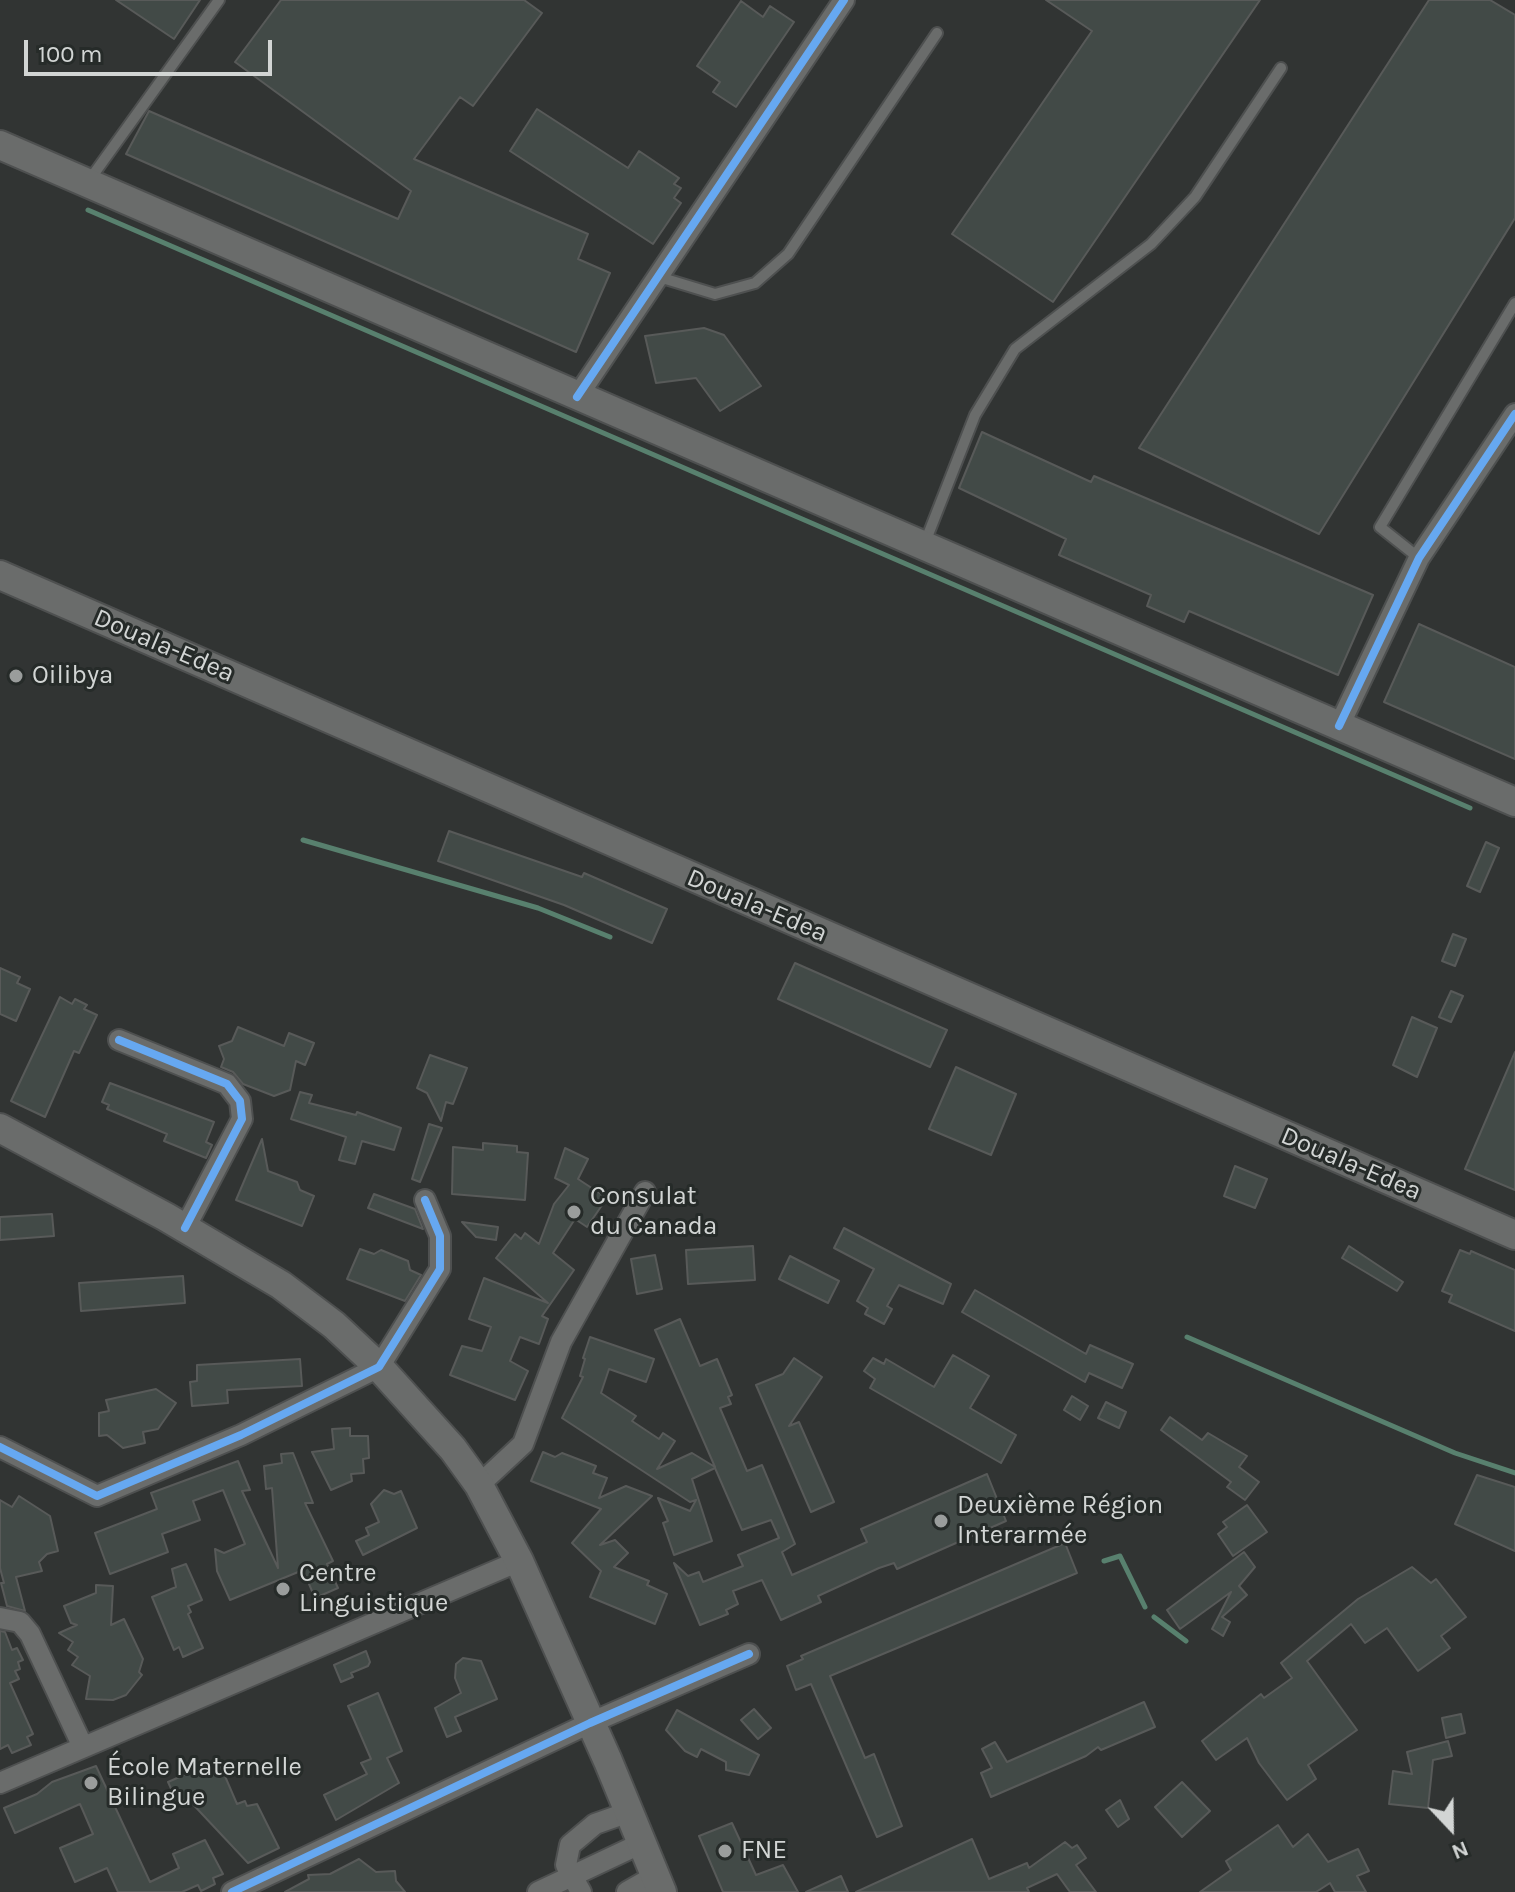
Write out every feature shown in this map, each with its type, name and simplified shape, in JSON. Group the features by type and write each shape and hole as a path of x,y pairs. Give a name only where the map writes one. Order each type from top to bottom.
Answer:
{"main road":[{"path":"0,145 1515,802"},
{"name":"Douala-Edea","path":"0,575 1515,1235"},
{"path":"0,1128 185,1228 281,1285 334,1325 379,1367 453,1449 479,1485 519,1561 658,1884"}],"street":[{"path":"577,397 844,0"},
{"path":"1339,726 1419,558 1515,414"},
{"path":"119,1040 227,1084 240,1101 242,1119 185,1228"},
{"path":"479,1485 523,1444 561,1342 645,1192"},
{"path":"0,1447 97,1496 241,1435 379,1367 440,1269 440,1236 425,1200"},
{"path":"0,1783 519,1561"},
{"path":"0,1618 20,1622 30,1634 83,1747"},
{"path":"232,1892 590,1723 749,1654"},
{"path":"576,1885 566,1855 570,1845 595,1824 629,1812"},
{"path":"538,1892 576,1885 642,1843"},
{"path":"627,1892 658,1884"}],"lane":[{"path":"87,183 219,0"},
{"path":"659,277 715,294 755,283 788,254 937,33"},
{"path":"924,547 975,415 1015,349 1151,244 1195,197 1281,68"},
{"path":"1419,558 1380,527 1515,303"}],"building":[{"path":"116,0 200,0 174,39"},
{"path":"281,0 524,0 542,13 473,106 460,97 414,159 588,234 578,259 610,273 576,352 126,154 149,111 398,219 411,191 235,62"},
{"path":"1046,0 1260,0 1053,302 952,234 1092,31"},
{"path":"1429,0 1490,0 1515,15 1515,218 1319,534 1139,448"},
{"path":"741,1 763,17 770,6 794,22 736,107 713,92 720,82 697,66"},
{"path":"537,109 628,168 639,151 679,178 674,184 681,188 674,198 681,203 653,244 510,151"},
{"path":"704,328 724,335 761,386 720,411 696,378 656,383 645,336"},
{"path":"982,432 1091,482 1094,476 1373,595 1338,675 1189,611 1184,622 1147,606 1151,595 1059,555 1066,539 959,488"},
{"path":"1419,624 1515,667 1515,759 1384,702"},
{"path":"449,831 582,877 584,873 667,909 652,943 564,905 438,861"},
{"path":"1486,842 1499,848 1480,892 1467,886"},
{"path":"1453,934 1466,939 1455,966 1442,961"},
{"path":"795,963 947,1030 930,1067 778,999"},
{"path":"0,968 20,977 17,983 30,989 16,1021 0,1014"},
{"path":"1451,991 1463,996 1451,1022 1439,1017"},
{"path":"60,997 72,1004 75,999 87,1005 84,1009 97,1015 79,1053 74,1051 45,1117 11,1101"},
{"path":"1412,1017 1437,1028 1417,1077 1393,1065"},
{"path":"238,1027 284,1046 289,1033 314,1043 305,1065 296,1061 290,1090 274,1096 243,1084 233,1072 221,1067 224,1059 219,1046 232,1041"},
{"path":"1515,1052 1515,1190 1465,1169"},
{"path":"430,1055 467,1068 453,1104 446,1102 441,1121 427,1093 417,1088"},
{"path":"956,1067 1016,1094 991,1155 929,1129"},
{"path":"110,1083 214,1122 206,1142 212,1145 206,1158 164,1141 167,1134 107,1109 109,1105 102,1102"},
{"path":"300,1092 312,1095 309,1103 356,1115 357,1112 401,1128 394,1150 362,1141 355,1164 339,1160 346,1137 291,1119"},
{"path":"429,1124 442,1128 420,1182 412,1179"},
{"path":"262,1139 268,1171 297,1182 300,1190 314,1196 302,1226 236,1200"},
{"path":"483,1143 517,1146 517,1152 528,1153 525,1200 452,1194 453,1147 483,1150"},
{"path":"565,1148 588,1159 578,1179 607,1198 587,1227 575,1219 553,1253 574,1270 542,1316 548,1319 539,1344 520,1337 510,1361 528,1371 515,1400 450,1375 462,1346 482,1351 491,1327 469,1319 484,1278 548,1303 496,1258 515,1234 521,1239 525,1233 539,1244 554,1204 569,1185 555,1178"},
{"path":"1235,1166 1267,1179 1255,1208 1224,1196"},
{"path":"374,1194 415,1209 423,1229 368,1208"},
{"path":"52,1214 54,1236 0,1240 0,1217"},
{"path":"462,1222 498,1227 496,1240 476,1237"},
{"path":"844,1228 951,1284 943,1304 899,1285 887,1306 892,1309 884,1324 865,1314 868,1308 857,1301 874,1269 834,1248"},
{"path":"753,1246 755,1280 688,1284 686,1250"},
{"path":"1349,1246 1403,1282 1397,1291 1342,1258"},
{"path":"360,1249 374,1254 381,1250 408,1261 410,1270 421,1275 405,1301 347,1279"},
{"path":"1460,1250 1470,1254 1471,1251 1515,1270 1515,1331 1449,1302 1452,1295 1442,1291"},
{"path":"655,1255 662,1289 637,1294 631,1259"},
{"path":"790,1256 839,1281 828,1303 779,1279"},
{"path":"183,1276 185,1303 81,1311 79,1283"},
{"path":"975,1290 1086,1354 1090,1345 1133,1364 1122,1388 1089,1373 1085,1382 962,1312"},
{"path":"680,1319 700,1366 717,1359 732,1395 728,1397 731,1404 720,1408 747,1471 762,1465 795,1544 782,1552 792,1575 867,1542 861,1529 987,1474 1006,1521 897,1569 894,1563 879,1568 818,1596 821,1602 781,1620 762,1580 733,1591 738,1604 726,1610 728,1614 700,1625 674,1563 688,1576 699,1572 703,1582 743,1566 738,1555 779,1538 771,1520 742,1530 715,1468 692,1479 712,1541 674,1555 663,1523 668,1521 658,1498 690,1511 696,1500 690,1502 562,1418 583,1377 580,1376 583,1358 590,1337 654,1359 646,1382 609,1369 601,1393 636,1416 632,1421 659,1439 663,1433 675,1441 657,1469 692,1453 715,1467 655,1330"},
{"path":"953,1355 989,1376 970,1408 1016,1435 1001,1463 870,1388 875,1379 864,1371 873,1358 884,1364 886,1359 934,1387"},
{"path":"794,1358 822,1377 789,1426 799,1422 834,1502 811,1512 756,1385 783,1374"},
{"path":"300,1359 302,1386 227,1390 228,1403 192,1406 190,1382 197,1381 197,1365"},
{"path":"156,1389 176,1403 158,1429 143,1432 145,1443 123,1448 107,1435 99,1436 99,1413 109,1411 106,1400"},
{"path":"1072,1396 1088,1406 1080,1420 1064,1410"},
{"path":"1106,1402 1126,1412 1119,1428 1098,1418"},
{"path":"1170,1417 1202,1440 1208,1433 1247,1456 1239,1467 1259,1482 1245,1500 1227,1487 1231,1482 1161,1430"},
{"path":"350,1428 350,1436 368,1436 369,1458 363,1459 364,1473 351,1474 352,1481 331,1490 312,1452 334,1449 332,1429"},
{"path":"543,1452 555,1457 562,1453 596,1466 593,1473 607,1478 599,1498 626,1486 652,1496 600,1545 615,1540 628,1553 614,1567 649,1581 647,1585 667,1594 655,1624 590,1597 601,1571 572,1543 601,1509 531,1481"},
{"path":"293,1453 313,1503 305,1503 333,1561 327,1564 338,1588 315,1598 303,1570 230,1600 217,1571 215,1549 224,1553 245,1544 223,1490 193,1501 200,1520 162,1534 168,1552 110,1574 95,1533 157,1509 151,1493 238,1461 250,1490 242,1491 278,1568 272,1488 266,1489 264,1466 282,1463 281,1454"},
{"path":"1477,1475 1515,1487 1515,1551 1455,1524"},
{"path":"384,1490 394,1494 401,1491 417,1528 363,1555 356,1541 369,1535 366,1528 379,1522 371,1504"},
{"path":"19,1496 50,1516 58,1551 47,1554 39,1562 42,1571 16,1577 25,1611 7,1606 0,1568 0,1500 12,1507"},
{"path":"1247,1505 1267,1532 1233,1556 1218,1534 1227,1527 1223,1522"},
{"path":"1065,1543 1077,1573 830,1676 865,1758 874,1754 902,1826 877,1837 811,1684 796,1690 787,1666 803,1659 801,1656"},
{"path":"1244,1552 1255,1567 1239,1586 1247,1595 1222,1617 1230,1622 1223,1636 1212,1629 1231,1592 1180,1629 1167,1610"},
{"path":"186,1564 202,1600 188,1606 191,1612 188,1614 203,1648 183,1657 179,1647 174,1650 152,1597 176,1587 172,1569"},
{"path":"1412,1567 1431,1583 1436,1579 1466,1617 1441,1636 1450,1648 1418,1671 1387,1628 1365,1643 1351,1624 1307,1661 1357,1730 1308,1765 1316,1779 1287,1800 1259,1763 1247,1738 1216,1760 1202,1741 1261,1694 1264,1698 1292,1678 1281,1663 1358,1599"},
{"path":"96,1585 113,1586 111,1625 124,1619 143,1659 139,1672 142,1675 126,1695 113,1700 86,1699 90,1676 72,1665 78,1657 68,1650 73,1642 59,1633 77,1625 71,1623 64,1606 96,1593"},
{"path":"0,1631 5,1632 12,1650 17,1648 23,1660 18,1662 20,1669 15,1671 19,1679 10,1683 33,1734 27,1737 31,1745 12,1753 8,1745 0,1749"},
{"path":"366,1651 370,1662 368,1666 351,1673 353,1677 341,1682 334,1665"},
{"path":"463,1658 481,1661 497,1699 455,1717 461,1731 447,1737 435,1708 461,1693 455,1678 456,1664"},
{"path":"378,1693 402,1751 387,1758 399,1783 336,1820 324,1795 367,1774 361,1763 371,1759 348,1706"},
{"path":"1144,1702 1155,1727 1101,1750 1098,1747 1086,1756 991,1797 981,1773 992,1768 982,1749 995,1742 1007,1762"},
{"path":"754,1709 771,1728 758,1739 741,1720"},
{"path":"677,1710 759,1755 749,1775 726,1770 726,1762 701,1749 697,1757 685,1751 666,1730"},
{"path":"1461,1714 1465,1733 1446,1738 1442,1718"},
{"path":"1448,1741 1452,1756 1433,1760 1428,1808 1389,1804 1393,1771 1412,1774 1407,1752"},
{"path":"218,1760 237,1804 245,1801 247,1806 257,1804 279,1848 248,1863 187,1798 178,1804 168,1782"},
{"path":"96,1766 150,1882 179,1868 173,1854 205,1840 223,1874 213,1878 215,1884 201,1891 198,1885 182,1892 118,1892 107,1868 75,1882 60,1848 93,1834 80,1804 15,1833 4,1808 37,1794 52,1782"},
{"path":"1182,1782 1210,1811 1182,1837 1155,1807"},
{"path":"1120,1800 1129,1819 1118,1827 1106,1810"},
{"name":"FNE","path":"732,1823 756,1875 783,1865 798,1892 723,1892 699,1836"},
{"path":"1278,1825 1293,1847 1308,1834 1328,1862 1358,1849 1369,1871 1357,1876 1366,1892 1335,1892 1330,1883 1316,1892 1200,1892 1231,1870 1226,1861"},
{"path":"972,1839 989,1879 1027,1863 1029,1868 1065,1842 1072,1848 1077,1845 1086,1858 1076,1865 1096,1892 1070,1892 1057,1874 1027,1888 1029,1892 856,1892"},
{"path":"359,1859 376,1872 395,1871 396,1881 405,1892 285,1892 309,1879 308,1875 330,1874"},
{"path":"841,1876 848,1892 806,1892"}],"waterway":[{"path":"88,210 1470,808"},
{"path":"303,840 538,908 610,937"},
{"path":"1187,1337 1455,1453 1515,1473"},
{"path":"1104,1561 1120,1556 1145,1607"},
{"path":"1154,1617 1186,1641"}],"cycle path":[{"path":"577,397 844,0"},
{"path":"1339,726 1419,558 1515,414"},
{"path":"119,1040 227,1084 240,1101 242,1119 185,1228"},
{"path":"0,1447 97,1496 241,1435 379,1367 440,1269 440,1236 425,1200"},
{"path":"232,1892 590,1723 749,1654"}],"place":[{"name":"Oilibya","path":"16,676"},
{"name":"Consulat du Canada","path":"574,1212"},
{"name":"Deuxième Région Interarmée","path":"941,1521"},
{"name":"Centre Linguistique","path":"283,1589"},
{"name":"École Maternelle Bilingue","path":"91,1783"},
{"name":"FNE","path":"725,1851"}]}
